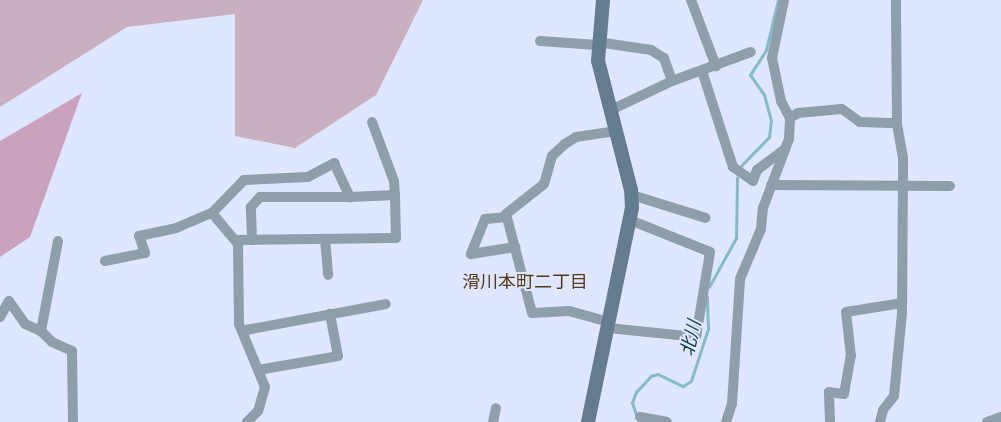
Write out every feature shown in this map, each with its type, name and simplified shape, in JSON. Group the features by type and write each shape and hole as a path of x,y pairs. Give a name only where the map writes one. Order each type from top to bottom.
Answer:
{"street":[{"path":"588,422 630,220 632,195 597,43 603,0"},
{"path":"691,0 716,66"},
{"path":"726,422 732,404 740,279 761,229 771,184 785,150 790,118 781,101 772,58 784,0"},
{"path":"880,422 883,410 894,396 902,303 903,158 897,123 896,0"},
{"path":"540,41 597,43 651,50 664,58 672,81"},
{"path":"611,110 672,81 751,52"},
{"path":"702,71 733,167 753,181 757,170 785,150"},
{"path":"790,118 798,113 842,109 860,122 897,123"},
{"path":"235,240 396,238 394,181 372,122"},
{"path":"515,246 471,254 485,219 507,217 544,184 552,156 565,144 576,138 616,131"},
{"path":"105,261 145,253 139,236 176,228 212,213 244,180 308,177 334,163 350,197"},
{"path":"771,184 950,186"},
{"path":"252,240 251,207 260,197 395,195"},
{"path":"632,195 706,218"},
{"path":"212,213 235,240 239,324 265,387 258,412 247,422"},
{"path":"507,217 532,314 569,311 608,325 696,337 710,252 630,220"},
{"path":"325,239 328,275"},
{"path":"41,332 58,241"},
{"path":"0,317 9,301 25,324 41,332 52,342 72,351 73,422"},
{"path":"830,422 829,392 844,394 851,356 846,312 902,303"},
{"path":"246,330 386,304"},
{"path":"258,370 338,356 330,314"},
{"path":"493,422 496,408"},
{"path":"640,417 667,422"},
{"path":"987,422 1001,417"}],"shaded area":[{"path":"0,0 423,0 376,95 295,148 235,136 235,14 127,27 0,107"},
{"path":"82,93 30,237 0,257 0,141"}],"waterway":[{"name":"北川","path":"739,168 769,137 771,121 764,95 750,75 766,50 778,0"},
{"name":"北川","path":"709,287 736,238 737,178"},
{"name":"北川","path":"637,417 632,403 636,392 651,376 658,374 683,386 691,381 708,329 707,297"}],"district":[{"name":"滑川本町二丁目","path":"525,281"}]}
